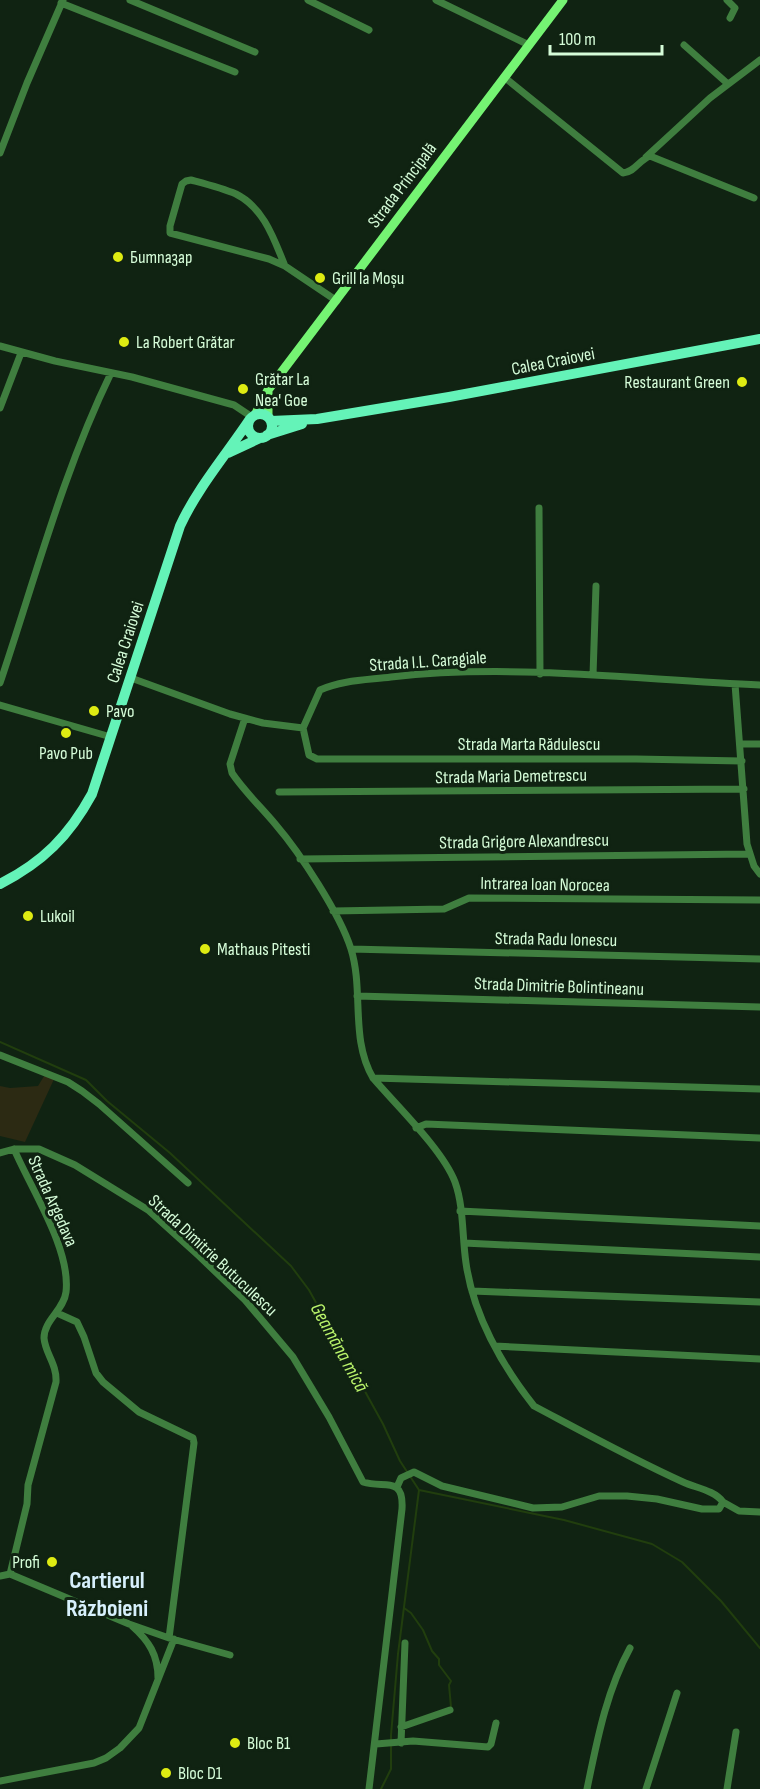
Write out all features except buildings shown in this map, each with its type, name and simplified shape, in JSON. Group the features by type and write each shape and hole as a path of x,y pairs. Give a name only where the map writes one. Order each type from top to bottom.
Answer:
{"main road":[{"name":"Strada Principală","path":"252,417 268,390 563,0"},
{"name":"Calea Craiovei","path":"228,453 263,437 317,419 482,392 760,339"},
{"path":"268,390 269,419 272,429 263,437 249,431 252,417 264,414 269,419"},
{"name":"Calea Craiovei","path":"0,885 33,865 50,851 72,827 92,794 180,526 198,492 252,417"},
{"name":"Calea Craiovei","path":"269,419 317,419"}],"street":[{"path":"130,0 255,52"},
{"path":"308,0 369,30"},
{"path":"436,0 529,45"},
{"path":"727,0 735,9 730,18"},
{"path":"0,153 62,2 235,72"},
{"path":"684,45 728,84"},
{"path":"504,77 623,173 630,172 661,141 760,60"},
{"path":"645,158 650,156 754,198"},
{"path":"285,266 268,227 246,200 235,194 191,180 182,184 170,233 269,259 285,266 337,301"},
{"path":"0,346 21,353 132,376 234,405 252,417"},
{"path":"0,408 21,353"},
{"path":"0,683 68,475 111,373"},
{"path":"539,508 540,674"},
{"path":"594,675 596,586"},
{"name":"Strada I.L. Caragiale","path":"303,728 320,690 328,686 451,671 594,675 760,685"},
{"path":"130,678 245,718 303,728"},
{"path":"735,684 749,854 760,874"},
{"path":"0,705 111,737"},
{"path":"245,718 230,764 232,773 278,828 300,859 333,911 351,949 356,971 360,1044 365,1064 373,1078 438,1154 454,1180 459,1194 472,1291 483,1323 524,1392 534,1406 630,1457 685,1483 718,1495 723,1502 739,1511 760,1512"},
{"name":"Strada Marta Rădulescu","path":"303,728 309,755 317,759 742,761"},
{"path":"741,744 760,744"},
{"name":"Strada Maria Demetrescu","path":"279,792 744,789"},
{"name":"Strada Grigore Alexandrescu","path":"300,859 749,854"},
{"name":"Intrarea Ioan Norocea","path":"333,911 444,909 469,898 760,900"},
{"name":"Strada Radu Ionescu","path":"351,949 760,959"},
{"name":"Strada Dimitrie Bolintineanu","path":"357,996 760,1007"},
{"path":"0,1055 69,1082 188,1184"},
{"path":"373,1078 760,1089"},
{"path":"416,1128 426,1124 760,1138"},
{"name":"Strada Dimitrie Butuculescu","path":"0,1153 14,1149 39,1149 53,1154 148,1210 237,1293 273,1331 293,1357 329,1417 363,1482 397,1487"},
{"name":"Strada Argedava","path":"10,1574 27,1504 28,1485 56,1382 55,1368 44,1336 48,1324 62,1307 66,1291 60,1250 14,1149"},
{"path":"460,1211 760,1226"},
{"path":"464,1243 760,1257"},
{"path":"472,1291 760,1302"},
{"path":"0,1781 94,1763 120,1748 139,1728 159,1680 172,1638 193,1438 139,1412 102,1382 96,1373 77,1322 57,1313"},
{"path":"495,1346 760,1359"},
{"path":"369,1789 379,1744 402,1509 402,1499 397,1487 401,1478 414,1472 442,1486 533,1508 562,1507 598,1496 657,1499 708,1510 719,1509 723,1502"},
{"path":"0,1576 10,1574 129,1624 230,1655"},
{"path":"129,1624 146,1638 151,1646 157,1662 159,1680"},
{"path":"398,1743 401,1727 405,1643"},
{"path":"587,1789 602,1722 621,1664 630,1648"},
{"path":"646,1789 677,1693"},
{"path":"401,1727 450,1710"},
{"path":"379,1744 413,1741 488,1747 491,1744 496,1723"},
{"path":"727,1789 736,1732"}],"shaded area":[{"path":"46,1073 55,1077 25,1142 0,1136 0,1086 10,1088 38,1086"}],"waterway":[{"name":"Geamăna mică","path":"0,1042 86,1080 107,1101 170,1153 291,1266 309,1290 383,1424 400,1461 419,1490 398,1654 391,1735 391,1769 381,1789"},
{"path":"419,1490 564,1520 652,1544 682,1562 721,1601 760,1648"},
{"path":"404,1608 411,1613 423,1630 432,1651 439,1659 439,1665 451,1681 449,1685 451,1707"}],"place":[{"name":"Битпазар","path":"118,257"},
{"name":"Grill la Moșu","path":"320,278"},
{"name":"La Robert Grătar","path":"124,342"},
{"name":"Restaurant Green","path":"742,382"},
{"name":"Grătar La Nea' Goe","path":"243,389"},
{"name":"Pavo","path":"94,711"},
{"name":"Pavo Pub","path":"66,733"},
{"name":"Lukoil","path":"28,916"},
{"name":"Mathaus Pitesti","path":"205,949"},
{"name":"Profi","path":"52,1562"},
{"name":"Bloc B1","path":"235,1743"},
{"name":"Bloc D1","path":"166,1773"}],"district":[{"name":"Cartierul Războieni","path":"107,1594"}]}
